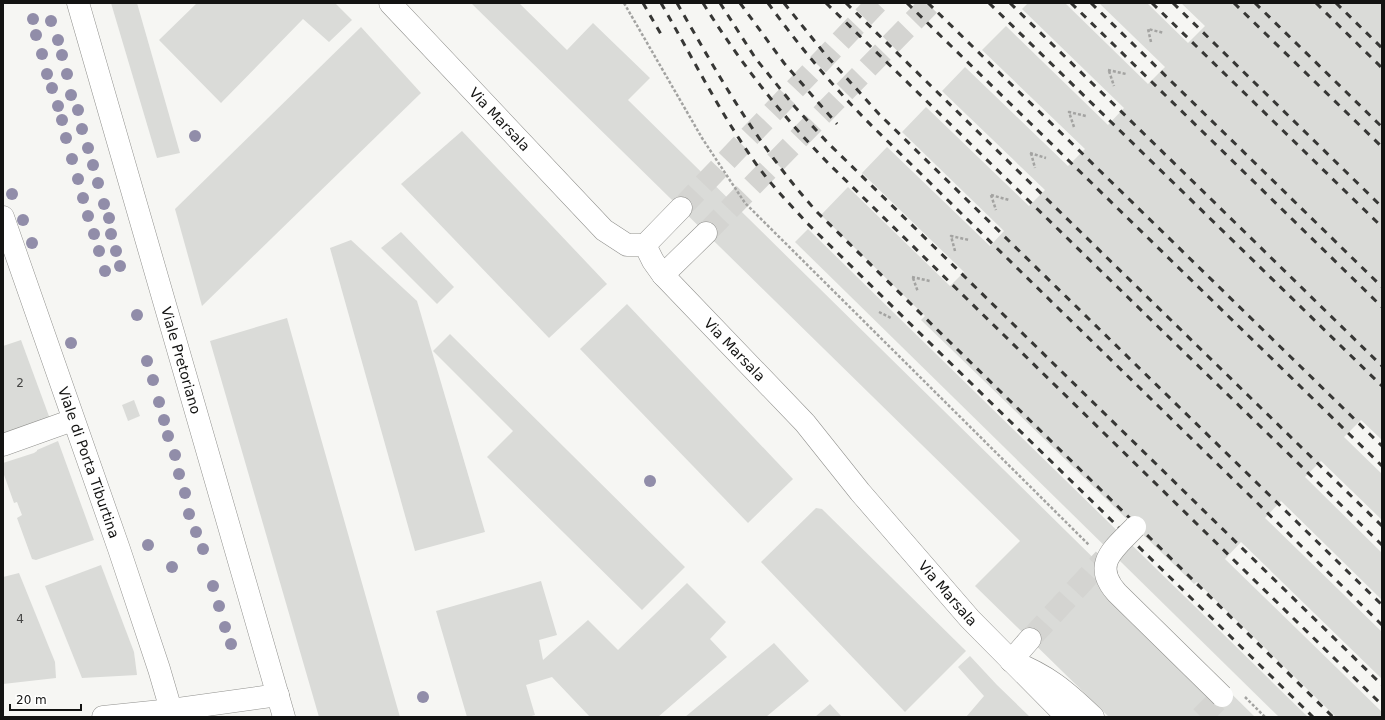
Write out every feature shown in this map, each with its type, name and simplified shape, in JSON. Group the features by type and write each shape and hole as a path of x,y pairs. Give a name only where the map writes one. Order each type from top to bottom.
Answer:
{"main road":[{"name":"Viale Pretoriano","path":"78,3 284,717"},
{"name":"Via Marsala","path":"390,3 604,230 627,246 645,245 653,261 663,275 795,412 860,492 984,634 1067,717"},
{"path":"645,245 681,208"},
{"name":"Viale di Porta Tiburtina","path":"3,217 154,654 171,710"},
{"path":"663,275 706,233"},
{"path":"3,445 73,420"},
{"path":"1135,527 1108,556 1105,563 1108,581 1117,593 1233,695"},
{"path":"1030,639 1011,661 1033,670 1056,684 1093,717"},
{"path":"103,717 171,710 278,695"}],"path":[{"path":"624,3 702,138 745,203 1093,548"},
{"path":"1151,42 1148,28 1164,33"},
{"path":"1114,86 1108,70 1126,74"},
{"path":"1074,127 1069,112 1086,116"},
{"path":"1035,168 1030,153 1046,158"},
{"path":"996,210 991,195 1009,200"},
{"path":"955,251 951,236 969,240"},
{"path":"918,292 912,277 930,281"},
{"path":"879,312 892,318"},
{"path":"869,323 875,332"},
{"path":"1233,695 1265,717"}],"building":[{"path":"111,3 137,3 180,153 157,158"},
{"path":"197,3 335,3 352,20 329,42 303,19 221,103 159,40"},
{"path":"471,3 519,3 567,50 593,23 650,78 628,100 1255,717 1109,717 975,586 1020,541"},
{"path":"1028,3 1065,3 1148,84 1165,67 1099,3 1147,3 1188,43 1205,26 1181,3 1382,3 1382,440 1361,420 1344,437 1382,474 1382,520 1321,461 1305,477 1382,553 1382,600 1281,501 1265,518 1382,632 1382,679 1241,542 1225,559 1382,712 1382,717 1336,717 1197,582 1194,584 921,320 925,316 821,215 848,187 950,286 964,272 862,173 887,147 990,246 1004,231 902,132 926,107 1029,206 1045,190 942,91 965,67 1068,166 1085,149 982,50 1006,26 1108,125 1124,108 1022,9"},
{"path":"361,27 421,93 202,306 175,209"},
{"path":"462,131 607,284 549,338 401,184"},
{"path":"808,229 1308,717 1279,717 795,242"},
{"path":"401,232 454,287 437,304 381,248"},
{"path":"351,240 417,301 485,532 415,551 330,248"},
{"path":"627,304 793,479 748,523 580,349"},
{"path":"287,318 400,717 319,717 210,341"},
{"path":"450,334 685,567 642,610 487,457 513,431 433,351"},
{"path":"21,340 50,419 3,435 3,346"},
{"path":"134,400 140,416 128,421 122,405"},
{"path":"58,441 94,540 36,560 32,559 17,518 22,515 17,502 14,503 3,472 3,463 34,453 37,450"},
{"path":"816,508 822,509 966,651 905,712 761,562"},
{"path":"101,565 134,652 137,675 82,678 45,586"},
{"path":"19,573 55,662 56,678 3,684 3,577"},
{"path":"541,581 557,635 539,640 543,660 588,620 618,650 687,583 726,622 710,639 727,657 658,717 590,717 552,677 526,685 535,715 528,717 467,717 436,611"},
{"path":"774,643 809,681 766,717 685,717"},
{"path":"970,656 1030,717 966,717 984,696 958,667"},
{"path":"830,704 842,717 815,717"}],"tunnel":[{"path":"681,208 877,3"},
{"path":"706,233 931,3"},
{"path":"1030,639 1104,559"},
{"path":"1201,717 1222,696"}],"railway":[{"path":"643,3 662,36"},
{"path":"661,3 716,101 752,158 785,200 1313,717"},
{"path":"677,3 725,85 759,138 777,163 818,213 1333,717"},
{"path":"703,3 746,67 794,126 829,164 1382,705"},
{"path":"720,3 756,59 795,107 827,142 1382,685"},
{"path":"740,3 784,63 837,124"},
{"path":"768,3 817,66 872,126 1382,625"},
{"path":"784,3 825,54 879,114 1382,605"},
{"path":"826,3 1382,545"},
{"path":"846,3 1382,526"},
{"path":"907,3 1382,466"},
{"path":"928,3 1382,446"},
{"path":"989,3 1382,386"},
{"path":"1010,3 1382,366"},
{"path":"1071,3 1382,307"},
{"path":"1091,3 1382,287"},
{"path":"1152,3 1382,227"},
{"path":"1173,3 1382,207"},
{"path":"1234,3 1382,147"},
{"path":"1255,3 1382,127"},
{"path":"1316,3 1382,68"},
{"path":"1336,3 1382,48"}]}
